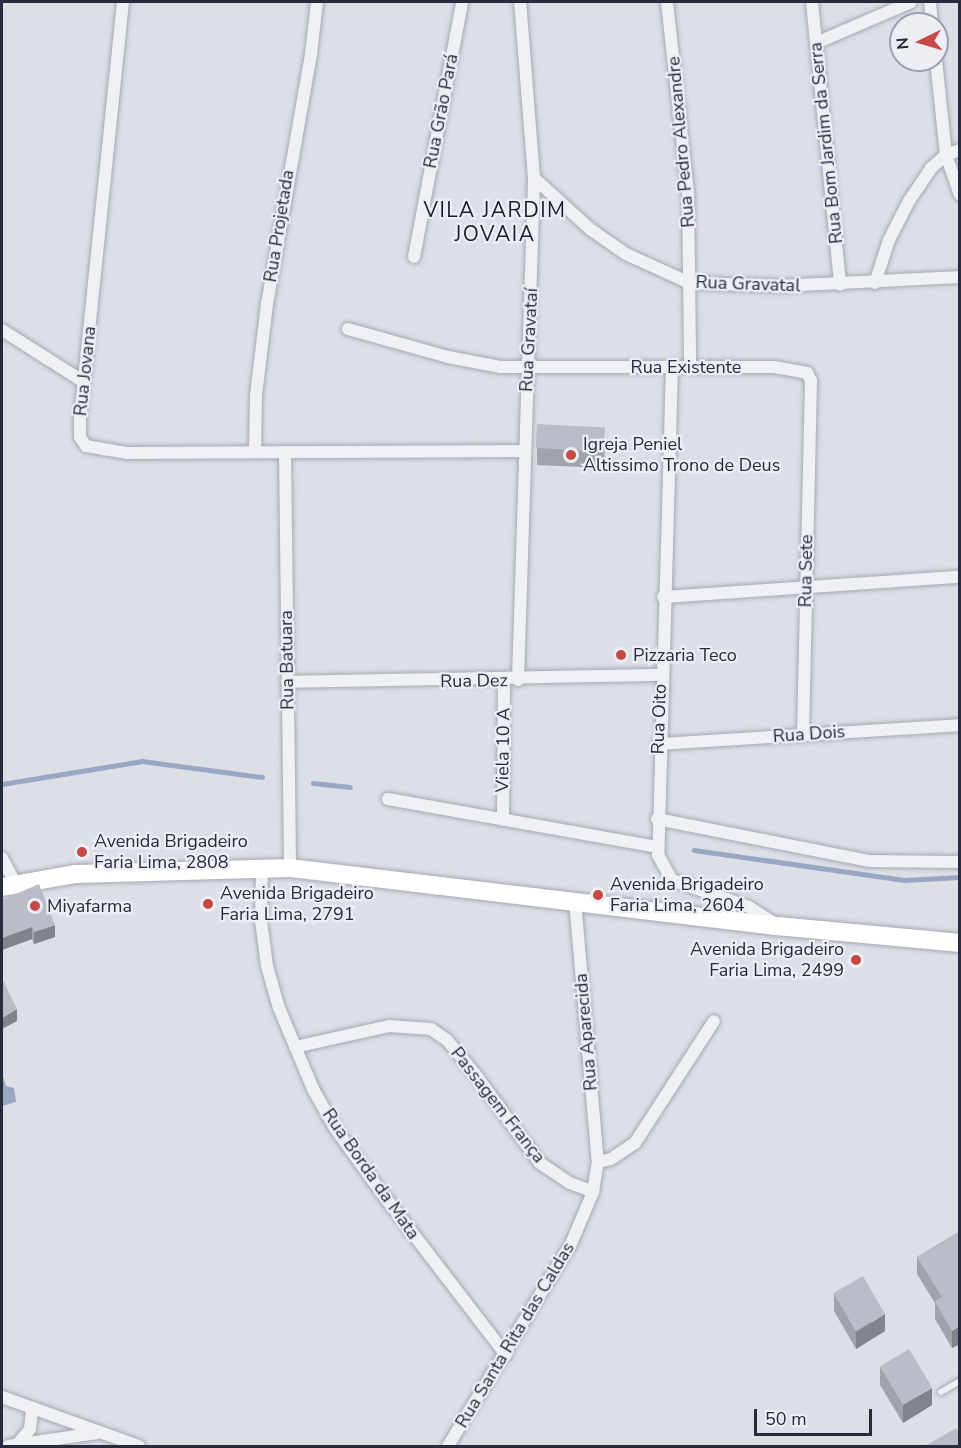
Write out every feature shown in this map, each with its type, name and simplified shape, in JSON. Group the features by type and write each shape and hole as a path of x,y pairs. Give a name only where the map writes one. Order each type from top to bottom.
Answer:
{"main road":[{"path":"8,884 76,874 290,868 778,926 960,943"}],"street":[{"name":"Rua Jovana","path":"123,2 80,437 92,449 127,453 524,451"},
{"name":"Rua Projetada","path":"255,452 256,395 267,304 311,54 317,2"},
{"name":"Rua Grão Pará","path":"414,257 462,2"},
{"name":"Rua Gravataí","path":"518,680 534,178 520,2"},
{"name":"Rua Pedro Alexandre","path":"667,2 688,191 690,283"},
{"name":"Rua Bom Jardim da Serra","path":"812,2 840,285"},
{"path":"816,43 911,2"},
{"path":"937,72 946,155 960,195"},
{"path":"875,283 889,240 909,201 931,168 946,155 960,150"},
{"name":"Rua Gravatal","path":"534,178 590,229 626,254 690,283 840,285 960,277"},
{"path":"690,283 690,367"},
{"name":"Rua Existente","path":"348,329 474,364 528,368 672,366 799,368 811,381 811,408"},
{"path":"2,330 84,382"},
{"name":"Rua Oito","path":"672,366 660,675 657,847 663,867 672,880 749,907 778,926"},
{"name":"Rua Sete","path":"803,735 811,408"},
{"name":"Rua Batuara","path":"285,452 290,868"},
{"path":"663,597 805,584 960,577"},
{"name":"Rua Dez","path":"287,682 504,681 660,675"},
{"name":"Viela 10 A","path":"503,820 504,681"},
{"name":"Rua Dois","path":"658,744 960,724"},
{"path":"388,800 657,847"},
{"path":"657,819 870,861 960,862"},
{"path":"2,858 8,884"},
{"name":"Rua Borda da Mata","path":"262,868 261,921 267,966 295,1047 334,1128 506,1355"},
{"name":"Rua Aparecida","path":"575,901 597,1162"},
{"path":"597,1162 611,1159 635,1143 714,1021"},
{"name":"Passagem França","path":"295,1047 389,1026 431,1029 447,1040 476,1074 540,1163 570,1183 594,1192"},
{"name":"Rua Santa Rita das Caldas","path":"448,1446 549,1284 594,1192 597,1162"},
{"path":"2,1397 139,1446"},
{"path":"12,1446 30,1428 32,1409"},
{"path":"12,1446 98,1432"}],"lane":[{"path":"941,1392 960,1381"}],"water":[{"path":"2,1073 6,1086 14,1088 16,1102 2,1106"}],"building":[{"path":"537,424 605,428 604,452 536,448"},
{"path":"39,884 55,925 34,932 32,927 2,938 2,900"},
{"path":"2,978 17,1009 2,1018"},
{"path":"960,1231 960,1326 952,1331 935,1301 942,1297 917,1257"},
{"path":"863,1276 885,1314 856,1331 834,1293"},
{"path":"909,1349 932,1388 903,1405 880,1367"},
{"path":"956,1428 960,1434 960,1446 927,1445"}],"waterway":[{"path":"2,784 142,761 262,777"},
{"path":"313,783 350,787"},
{"path":"694,850 904,880 960,877"}],"place":[{"name":"Igreja Peniel Altissimo Trono de Deus","path":"571,455"},
{"name":"Pizzaria Teco","path":"621,655"},
{"name":"Avenida Brigadeiro Faria Lima, 2808","path":"82,852"},
{"name":"Avenida Brigadeiro Faria Lima, 2604","path":"598,895"},
{"name":"Avenida Brigadeiro Faria Lima, 2791","path":"208,904"},
{"name":"Miyafarma","path":"35,906"},
{"name":"Avenida Brigadeiro Faria Lima, 2499","path":"856,960"}],"district":[{"name":"VILA JARDIM JOVAIA","path":"495,222"}]}
